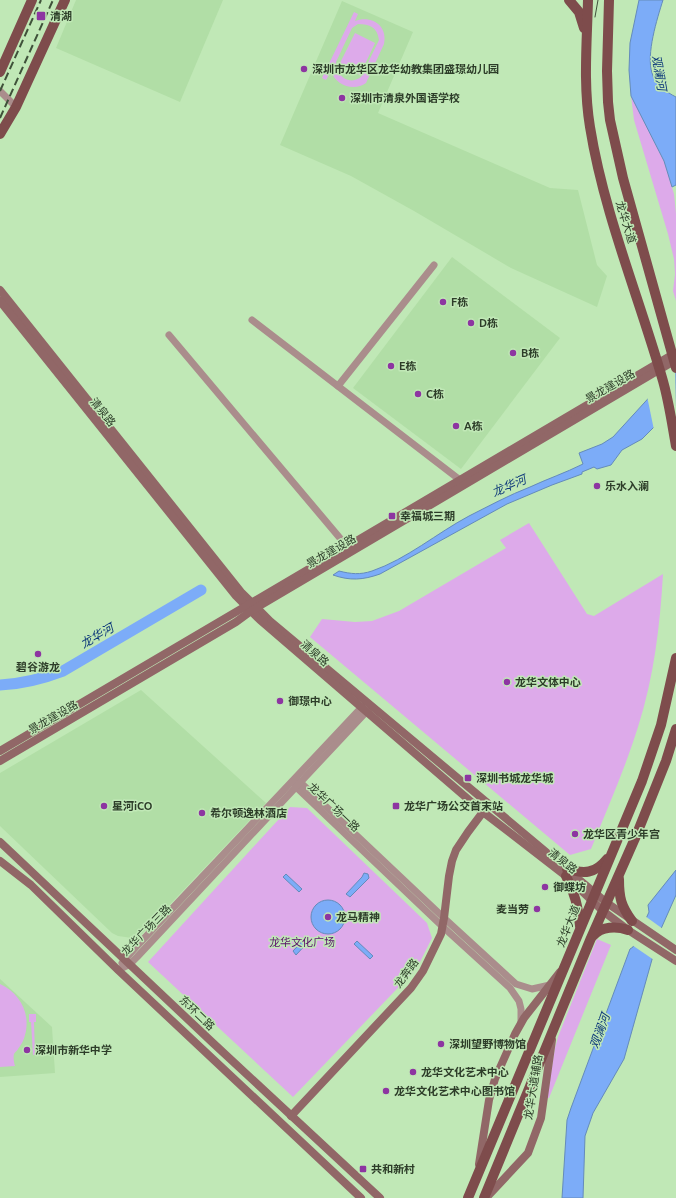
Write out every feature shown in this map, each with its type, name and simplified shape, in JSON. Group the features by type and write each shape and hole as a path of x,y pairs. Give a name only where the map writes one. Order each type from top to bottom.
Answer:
{"main road":[{"path":"0,72 32,0"},
{"path":"0,134 16,107 65,0"},
{"path":"569,0 581,17 587,41"},
{"name":"龙华大道","path":"588,0 587,99 590,128 603,187 663,381 676,446"},
{"name":"龙华大道","path":"607,0 607,71 610,120 623,178 674,361"},
{"name":"清泉路","path":"0,290 241,592 251,607 314,667 483,812 566,873"},
{"name":"清泉路","path":"0,301 236,596 270,621 605,907 676,961"},
{"name":"景龙建设路","path":"350,549 460,480 658,367 674,361"},
{"name":"景龙建设路","path":"0,751 251,607 658,367"},
{"name":"景龙建设路","path":"0,760 236,622 251,607"},
{"name":"龙华大道","path":"468,1198 642,781 664,712 676,658"},
{"path":"485,1198 591,938 656,786 676,729"},
{"name":"龙奔路","path":"291,1116 416,982 438,941 444,923 452,861 462,841 483,812"},
{"name":"东环二路","path":"0,842 380,1198"},
{"path":"580,928 578,904 566,873 589,872 604,863 610,856"},
{"name":"东环二路","path":"0,861 30,885 118,970 361,1198"},
{"path":"591,938 599,931 607,928 630,925 620,900 619,874"},
{"name":"清泉路","path":"630,925 673,948"},
{"path":"477,1175 492,1089 506,1053 524,1018 563,969"},
{"name":"龙华大道辅路","path":"485,1198 528,1153 541,1118 552,1033"}],"street":[{"path":"0,91 16,107"},
{"path":"338,386 434,265"},
{"path":"252,320 460,480"},
{"path":"169,335 350,549"},
{"name":"龙华广场三路","path":"118,970 297,783 364,709"},
{"name":"龙华广场一路","path":"297,783 444,923 516,995 520,1001 520,1025"},
{"name":"龙华广场一路","path":"444,923 516,984 532,989 550,984"}],"shaded area":[{"path":"76,0 223,0 180,102 56,48"},
{"path":"342,1 413,32 378,113 550,188 578,190 597,265 607,276 597,307 511,268 351,176 280,145"},
{"path":"452,257 560,338 461,469 353,388"},
{"path":"141,690 266,803 142,934 132,938 118,936 112,933 0,826 0,773"},
{"name":"深圳市新华中学","path":"0,979 52,1027 55,1073 0,1077"}],"green space":[{"path":"354,12 358,14 355,21 373,21 381,27 384,32 384,44 366,83 356,87 346,86 336,80 331,71 326,80 322,78","holes":["358,24 375,29 379,40 361,77 356,80 348,80 338,72 336,62 352,28"]},
{"path":"355,33 375,43 360,75 339,65"},
{"path":"631,96 664,161 674,194 676,214 676,301 673,291 675,274 674,259 634,120"},
{"name":"龙华文体中心","path":"529,523 587,614 594,616 663,574 658,632 652,670 644,708 633,743 591,849 570,855 310,637 322,619 355,622 372,621 399,611 506,548 500,540"},
{"name":"龙华文化广场","path":"290,807 307,808 427,923 432,938 417,968 293,1097 148,962"},
{"path":"597,939 611,945 549,1098 547,1098 558,1037"},
{"path":"0,984 13,993 22,1005 25,1012 26,1027 24,1039 14,1054 15,1066 0,1067"},
{"path":"29,1014 36,1014 36,1022 34,1022 35,1055 33,1055 31,1022 29,1022"}],"water":[{"path":"639,0 663,0 653,36 650,56 653,77 658,84 676,97 676,185 672,187 664,161 631,96 629,70 630,43"},
{"path":"676,368 676,405 642,439 622,450 611,465 597,469 594,467 582,472 582,474 507,504 380,574 368,578 356,579 333,575 339,571 359,574 385,566 410,553 469,516 514,494 583,464 579,453 602,444 613,437"},
{"name":"观澜河","path":"676,870 676,895 660,931 624,1059 593,1113 585,1136 583,1198 562,1198 567,1120 571,1108 630,949 633,947 649,912 648,905"},
{"path":"364,873 368,874 369,878 350,897 346,894"},
{"path":"286,874 302,889 299,892 283,877"},
{"path":"328,900 340,905 345,917 340,929 328,934 316,929 311,917 316,905"},
{"path":"306,937 310,940 296,955 293,951"},
{"path":"357,941 373,956 370,959 354,944"}],"pier":[{"path":"675,366 676,408 654,430 647,396"},
{"path":"645,916 663,929 654,960 632,945"}],"waterway":[{"name":"龙华河","path":"0,685 32,681 63,671 201,590"}],"tram line":[{"path":"595,17 598,0"}],"railway":[{"path":"0,91 41,0"},
{"path":"0,118 53,0"}],"place":[{"name":"清湖","path":"41,16"},
{"name":"深圳市龙华区龙华幼教集团盛璟幼儿园","path":"304,69"},
{"name":"深圳市清泉外国语学校","path":"342,98"},
{"name":"F栋","path":"443,302"},
{"name":"D栋","path":"471,323"},
{"name":"B栋","path":"513,353"},
{"name":"E栋","path":"391,366"},
{"name":"C栋","path":"418,394"},
{"name":"A栋","path":"456,426"},
{"name":"乐水入澜","path":"597,486"},
{"name":"幸福城三期","path":"392,516"},
{"name":"碧谷游龙","path":"38,654"},
{"name":"龙华文体中心","path":"507,682"},
{"name":"御璟中心","path":"280,701"},
{"name":"深圳书城龙华城","path":"468,778"},
{"name":"星河iCO","path":"104,806"},
{"name":"龙华广场公交首末站","path":"396,806"},
{"name":"希尔顿逸林酒店","path":"202,813"},
{"name":"龙华区青少年宫","path":"575,834"},
{"name":"御蝶坊","path":"545,887"},
{"name":"麦当劳","path":"537,909"},
{"name":"龙马精神","path":"328,917"},
{"name":"深圳望野博物馆","path":"441,1044"},
{"name":"深圳市新华中学","path":"27,1050"},
{"name":"龙华文化艺术中心","path":"413,1072"},
{"name":"龙华文化艺术中心图书馆","path":"386,1091"},
{"name":"共和新村","path":"363,1169"}]}
